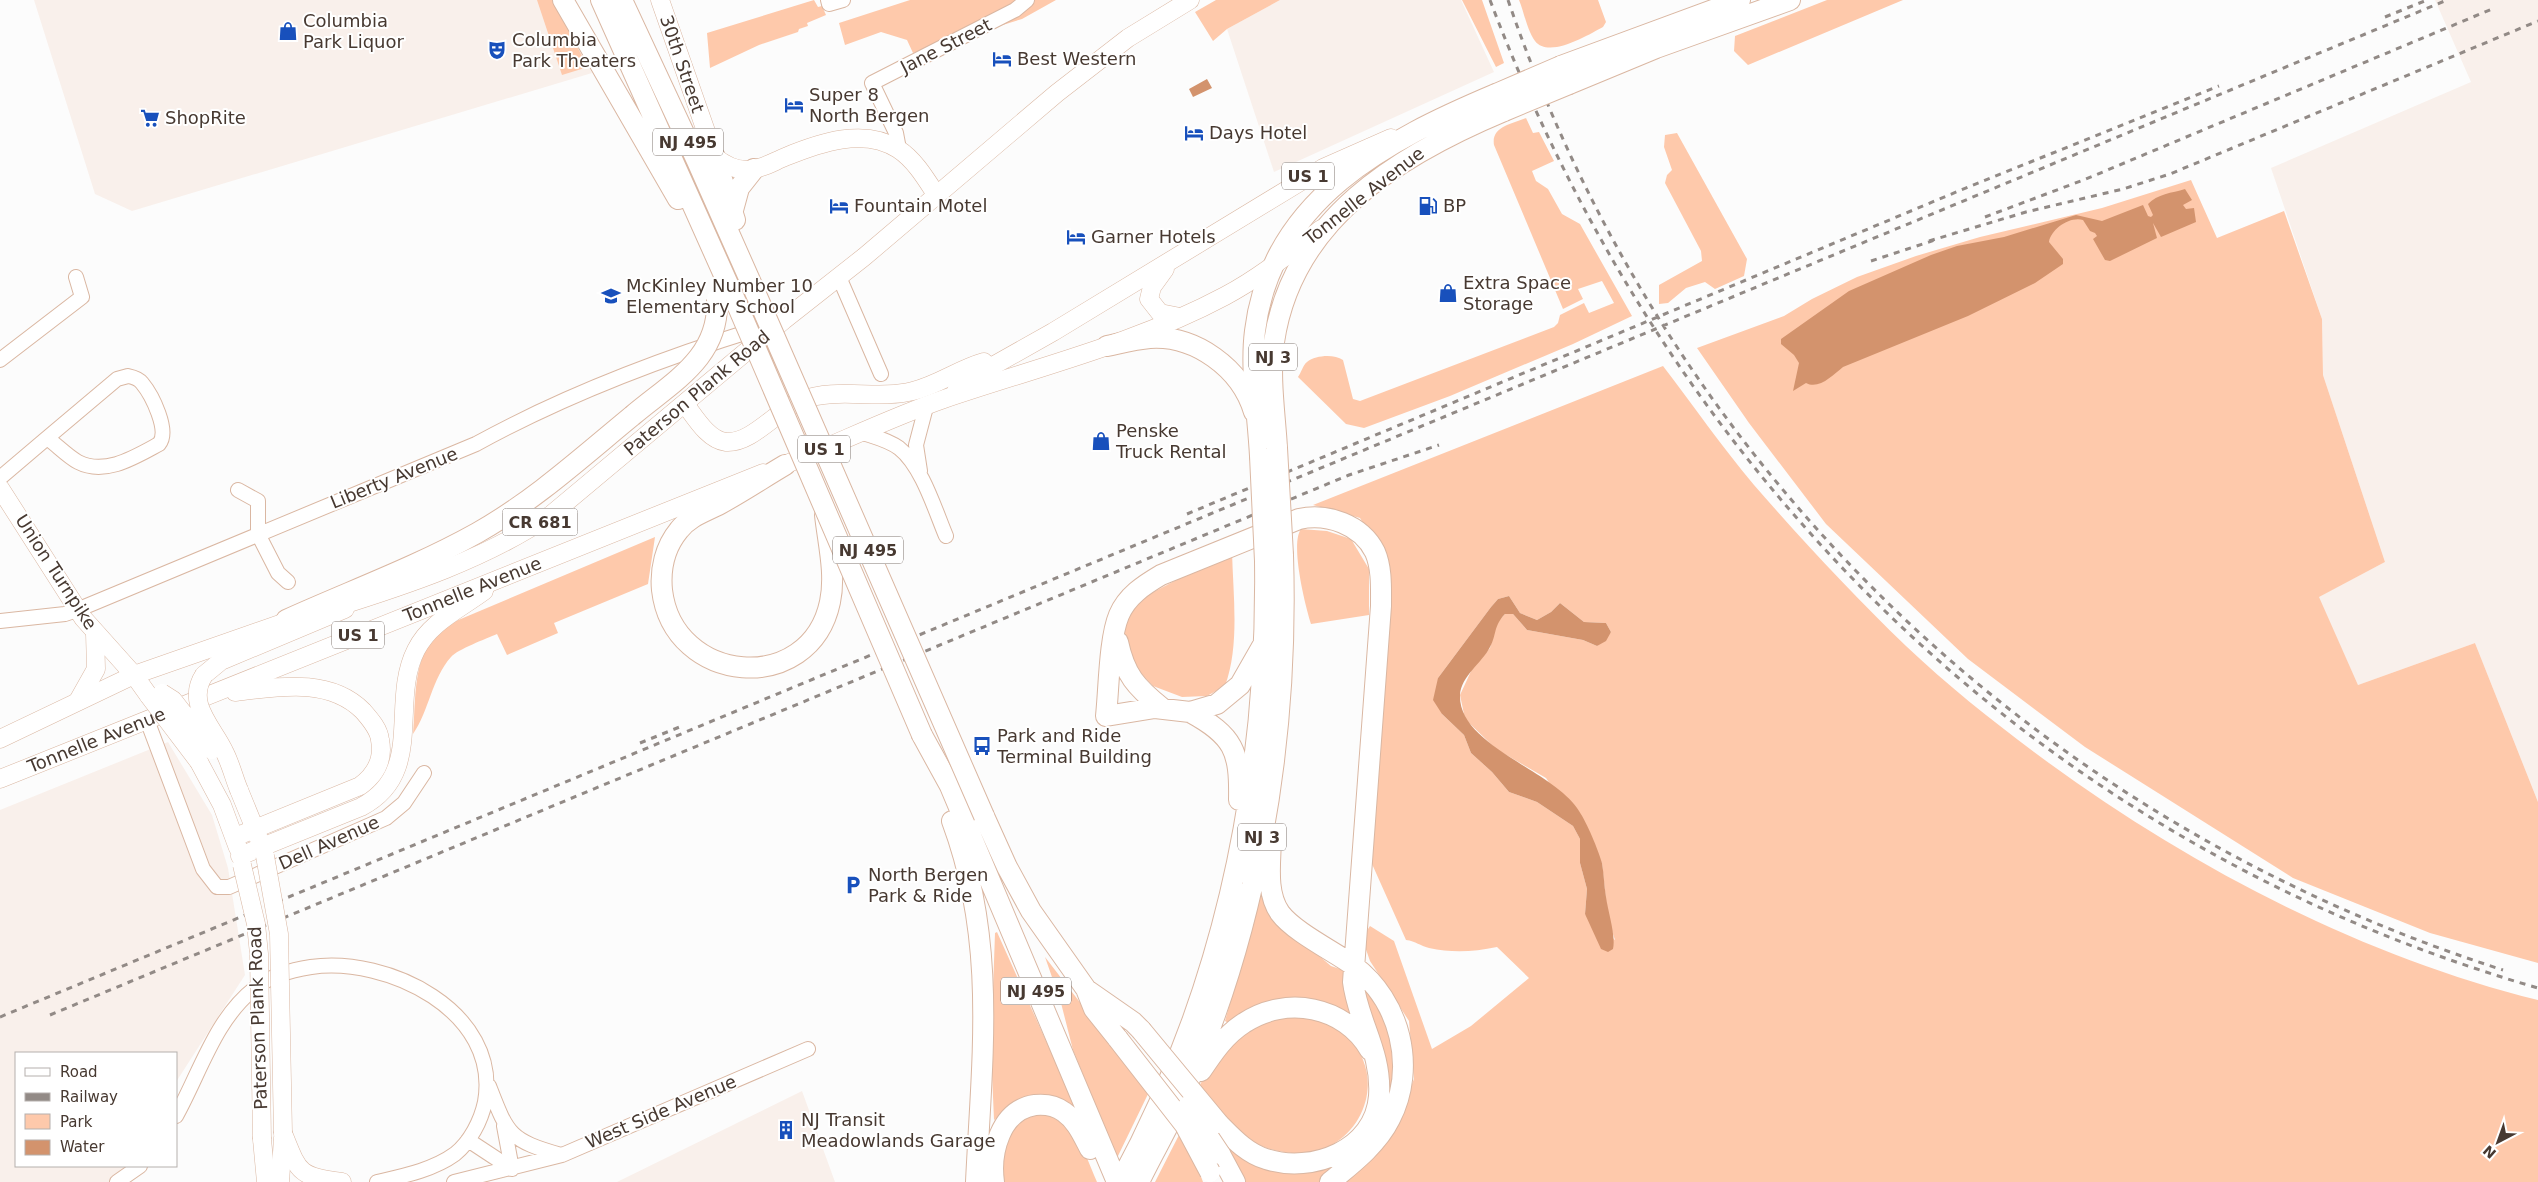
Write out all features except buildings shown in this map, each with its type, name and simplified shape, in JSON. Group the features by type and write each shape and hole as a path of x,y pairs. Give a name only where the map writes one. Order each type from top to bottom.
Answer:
{"highway":[{"path":"563,0 676,196 707,235"},
{"path":"569,0 590,46"},
{"name":"NJ 495","path":"601,0 716,256 725,296 824,503 922,735 950,786 972,857 1090,1135 1118,1182"},
{"name":"NJ 495","path":"622,0 697,160 997,846 1031,911 1086,989 1103,1001 1186,1102 1220,1154 1235,1182"},
{"name":"Tonnelle Avenue","path":"1721,15 1740,0"},
{"name":"Tonnelle Avenue","path":"1431,122 1500,102 1653,40 1721,15 1790,0"},
{"name":"Tonnelle Avenue","path":"1329,222 1374,183 1422,149 1456,131 1500,102"},
{"name":"NJ 3","path":"1268,452 1259,436 1254,333 1264,284 1271,267 1303,217 1332,186 1362,163 1431,122"},
{"path":"715,157 733,210 752,285"},
{"path":"733,210 739,188 754,169"},
{"name":"NJ 3","path":"1138,1182 1178,1106 1214,1015 1255,870 1273,779 1284,647 1274,558 1268,452 1277,324 1297,269 1329,222"},
{"path":"286,620 416,563 478,532 536,495 632,416 702,355 715,327 725,296"},
{"path":"1107,346 1150,338 1162,339 1183,342 1210,355 1232,374 1243,388 1252,406 1259,436"},
{"path":"785,465 690,519 677,532 665,554 662,578 666,610 672,624 687,644 708,658 725,665 757,668 774,665 794,656 811,642 819,631 828,610 832,585 824,503"},
{"path":"1086,989 1094,1009 1128,1032 1240,1145 1264,1159 1291,1164 1306,1164 1331,1158 1359,1138 1371,1121 1379,1099 1379,1074 1371,1036 1354,991 1354,966 1381,606 1381,580 1375,552 1362,535 1347,524 1328,518 1312,516 1298,519 1161,575 1142,586 1128,600 1119,614 1115,629 1111,714"},
{"name":"NJ 3","path":"1118,1182 1159,1102 1195,1015 1218,940 1238,861 1256,761 1264,643 1274,558"},
{"path":"1111,714 1134,700 1136,691 1122,662 1115,629"},
{"path":"1111,714 1162,708 1190,712 1217,704 1234,692 1246,677 1264,643"},
{"path":"1133,682 1162,708"},
{"path":"1190,712 1222,733 1236,756 1240,775 1238,861"},
{"path":"1273,779 1270,880 1276,905 1287,920 1354,966 1379,991 1394,1018 1402,1050 1402,1081 1395,1107 1382,1132 1352,1164 1330,1182"},
{"path":"972,857 984,984 976,1182"},
{"path":"1178,1106 1223,1041 1247,1021 1272,1010 1306,1008 1339,1018 1362,1039 1376,1060"},
{"path":"1128,1032 1186,1125 1212,1177"},
{"path":"994,1182 993,1160 1000,1134 1008,1121 1023,1109 1037,1105 1058,1108 1090,1135 1105,1182"}],"main road":[{"name":"30th Street","path":"660,0 715,157"},
{"name":"Paterson Plank Road","path":"134,676 286,620 370,597 469,560 536,525 569,501 784,320 937,196 1057,93 1128,38 1190,0"},
{"name":"Tonnelle Avenue","path":"943,400 982,372 1169,262 1323,168 1431,122"},
{"path":"715,157 732,168 754,169 811,146 838,140 877,140 899,149 909,158 937,196"},
{"name":"Tonnelle Avenue","path":"0,779 714,490 785,465 943,400 1107,346 1180,317 1225,296 1271,267 1329,222"},
{"path":"1169,262 1152,287 1149,299 1160,313 1180,317"},
{"path":"685,404 713,436 720,440 732,441 746,437 786,408 810,398 827,395 885,395 912,392 979,364 1020,351"},
{"name":"Union Turnpike","path":"0,488 78,610 95,633 134,676"},
{"path":"241,861 360,807 386,789 398,764 409,668 416,649 426,634 441,620 505,575"},
{"name":"Paterson Plank Road","path":"280,1182 283,1133 279,934 264,852 225,751 199,705 198,685 204,675 221,661 331,616 370,597"},
{"path":"78,701 96,669 95,633"},
{"path":"0,739 134,676"},
{"name":"Paterson Plank Road","path":"134,676 156,694 199,762 213,786 235,837 260,954 262,1138 266,1182"},
{"path":"212,694 279,687 324,689 342,695 357,706 371,720 380,736 380,760 367,781 351,790 235,837"},
{"name":"Paterson Plank Road","path":"156,694 173,700 239,790"},
{"path":"283,1133 296,1164 304,1173 316,1178 342,1182"}],"street":[{"path":"829,2 844,0"},
{"name":"Jane Street","path":"899,149 896,133 872,84 1015,10 1028,0"},
{"path":"0,360 82,297 76,277"},
{"path":"839,277 881,374"},
{"name":"Liberty Avenue","path":"0,621 65,614 78,610 476,444 525,417 662,360 784,320"},
{"path":"0,478 47,438 117,379 128,376 142,382 164,430 163,439 159,444 119,464 106,466 88,466 47,438"},
{"path":"922,479 916,445 926,407"},
{"path":"863,433 899,448 905,454 922,479 946,536"},
{"path":"238,490 258,501 258,534 278,573 288,582"},
{"name":"Dell Avenue","path":"147,720 203,869 217,887 229,887 386,818 404,803 424,773"},
{"path":"178,1112 219,1032 238,1003 265,980 318,966 348,966 376,970 401,979 426,992 446,1007 472,1037 480,1052 486,1080 504,1126 512,1169"},
{"name":"West Side Avenue","path":"454,1182 562,1155 808,1049"},
{"path":"378,1182 403,1180 440,1163 456,1153 468,1140 484,1108 486,1080"},
{"path":"504,1126 532,1147 562,1155"},
{"path":"468,1140 512,1169"},
{"path":"117,1182 139,1167"}],"shaded area":[{"path":"34,0 552,0 592,73 132,211 95,194"},
{"path":"1280,0 1461,0 1494,72 1274,172 1227,29"},
{"path":"2435,0 2538,0 2538,802 2475,643 2358,685 2318,597 2385,562 2323,375 2322,319 2271,168 2471,82"},
{"path":"168,742 212,815 228,868 245,975 178,1079 178,1052 15,1052 15,1167 131,1167 118,1182 0,1182 0,810"},
{"name":"NJ Transit Meadowlands Garage","path":"802,1091 835,1182 617,1182"}],"green space":[{"path":"537,0 552,0 588,67 562,75"},
{"path":"814,0 818,7 822,6 826,15 807,23 808,26 799,29 798,32 759,45 710,68 707,33"},
{"path":"910,0 1056,0 1022,19 913,53 907,40 881,32 845,45 839,23"},
{"path":"1216,0 1280,0 1227,29 1213,41 1195,12"},
{"path":"1462,0 1482,0 1504,63 1496,67"},
{"path":"1519,0 1598,0 1606,22 1603,27 1569,44 1549,48 1541,46 1532,37"},
{"path":"1827,0 1903,0 1748,65 1734,51 1735,36"},
{"path":"1526,118 1533,133 1539,132 1554,161 1532,171 1536,181 1548,189 1562,214 1580,224 1632,316 1573,344 1450,396 1364,428 1346,424 1298,377 1307,362 1320,357 1330,356 1343,360 1353,399 1360,401 1554,327 1558,323 1560,315 1584,303 1589,313 1614,303 1602,281 1578,289 1583,299 1563,309 1494,145 1494,139 1499,130 1508,124"},
{"path":"1677,133 1747,259 1744,276 1715,289 1705,282 1686,288 1668,303 1659,304 1659,285 1702,261 1701,251 1665,183 1667,175 1672,170 1664,147 1665,135"},
{"path":"2191,180 2217,238 2284,211 2322,319 2323,375 2385,562 2319,597 2358,685 2475,643 2538,802 2538,963 2430,933 2293,878 2085,747 1968,659 1826,524 1749,423 1697,348 1784,316 1812,299 1857,277 1916,256 1980,237 2102,208"},
{"path":"1663,366 1754,485 1847,587 1937,674 2034,752 2091,793 2150,831 2274,901 2338,931 2404,958 2470,981 2538,1000 2538,1182 1340,1182 1393,1131 1414,1079 1409,1021 1370,961 1362,938 1370,926 1394,941 1432,1049 1471,1026 1529,978 1497,947 1471,951 1446,951 1429,948 1406,940 1368,855 1389,564 1360,518 1313,505","holes":["1509,596 1520,613 1537,620 1551,612 1560,603 1584,622 1606,623 1611,632 1597,646 1583,640 1527,630 1513,614 1505,614 1496,624 1490,648 1472,669 1460,695 1465,719 1496,749 1546,778 1602,863 1608,919 1615,940 1585,914 1587,889 1580,863 1580,839 1573,826 1537,802 1509,792 1492,772 1471,753 1464,735 1442,714 1438,678 1491,607 1498,599"]},
{"path":"1301,529 1327,531 1351,539 1369,569 1369,615 1311,624 1302,590 1298,561 1298,537"},
{"path":"655,537 648,584 554,623 558,633 507,655 497,634 451,657 439,675 413,734 415,695 419,668 429,644 439,633 456,621"},
{"path":"1232,551 1234,637 1233,654 1225,686 1207,696 1182,697 1153,686 1133,665 1123,636 1128,616 1142,598"},
{"path":"1265,878 1285,927 1331,966 1346,971 1365,1035 1331,1008 1230,1024 1225,1021"},
{"path":"997,932 1082,1121 1012,1107 994,1120 991,1049 995,933"},
{"path":"1045,957 1149,1092 1117,1158 1073,1050 1061,1003"},
{"path":"1366,985 1386,1017 1396,1052 1395,1088 1380,1124 1361,1148 1323,1182 1242,1182 1214,1130 1216,1127 1228,1141 1252,1160 1273,1166 1294,1168 1316,1165 1336,1158 1354,1147 1369,1133 1380,1115 1386,1094 1387,1082 1383,1056 1362,995 1361,987"},
{"path":"1292,1014 1323,1020 1337,1026 1359,1052 1365,1066 1368,1081 1367,1096 1363,1110 1355,1124 1332,1145 1314,1152 1283,1152 1255,1143 1231,1125 1198,1088 1209,1069 1250,1026"},
{"path":"1041,1113 1063,1124 1071,1131 1083,1149 1097,1182 1002,1182 1004,1140 1020,1119"},
{"path":"1180,1133 1195,1160 1203,1182 1155,1182"}],"water":[{"path":"1207,79 1212,88 1193,97 1189,89"},
{"path":"2185,189 2192,200 2183,205 2186,209 2194,208 2196,222 2161,237 2153,223 2157,238 2110,261 2105,260 2093,239 2097,236 2090,231 2083,220 2078,219 2067,222 2057,228 2049,242 2063,259 2063,264 2035,283 1968,316 1843,367 1821,383 1811,385 1806,383 1793,391 1799,363 1794,355 1781,344 1781,339 1849,291 1931,255 1957,246 2004,237 2076,215 2102,221 2143,205 2148,216 2151,217 2153,215 2148,204 2165,194"},
{"path":"1509,596 1520,613 1537,620 1551,612 1560,603 1584,622 1606,623 1611,632 1606,641 1597,646 1583,640 1527,630 1513,614 1505,614 1486,653 1464,682 1460,695 1464,713 1474,729 1509,757 1567,796 1582,816 1602,863 1614,944 1613,949 1608,952 1601,949 1585,914 1587,889 1580,863 1580,839 1573,826 1537,802 1509,792 1492,772 1471,753 1464,735 1442,714 1433,700 1438,678 1491,607 1498,599"}],"railway":[{"path":"1490,0 1567,175 1660,338 1770,487 1895,621 2036,739 2190,841 2357,924 2538,988"},
{"path":"1508,0 1577,170 1665,328 1769,473 1889,604 2024,720 2172,821 2332,904 2503,970"},
{"path":"2385,17 2427,0"},
{"path":"0,1017 2447,0"},
{"path":"1985,217 2086,179 2492,9"},
{"path":"1929,241 2026,212 2123,189 2170,174 2538,21"},
{"path":"1187,514 1961,190 2219,86"},
{"path":"1871,261 1935,240"},
{"path":"50,1015 1349,475 1439,445"},
{"path":"640,743 682,726"}],"place":[{"name":"Columbia Park Liquor","path":"288,31"},
{"name":"Columbia Park Theaters","path":"497,50"},
{"name":"Best Western","path":"1002,59"},
{"name":"Super 8 North Bergen","path":"794,105"},
{"name":"ShopRite","path":"150,118"},
{"name":"Days Hotel","path":"1194,133"},
{"name":"Fountain Motel","path":"839,206"},
{"name":"BP","path":"1428,206"},
{"name":"Garner Hotels","path":"1076,237"},
{"name":"Extra Space Storage","path":"1448,293"},
{"name":"McKinley Number 10 Elementary School","path":"611,296"},
{"name":"Penske Truck Rental","path":"1101,441"},
{"name":"Park and Ride Terminal Building","path":"982,746"},
{"name":"North Bergen Park & Ride","path":"853,885"},
{"name":"NJ Transit Meadowlands Garage","path":"786,1130"}]}
